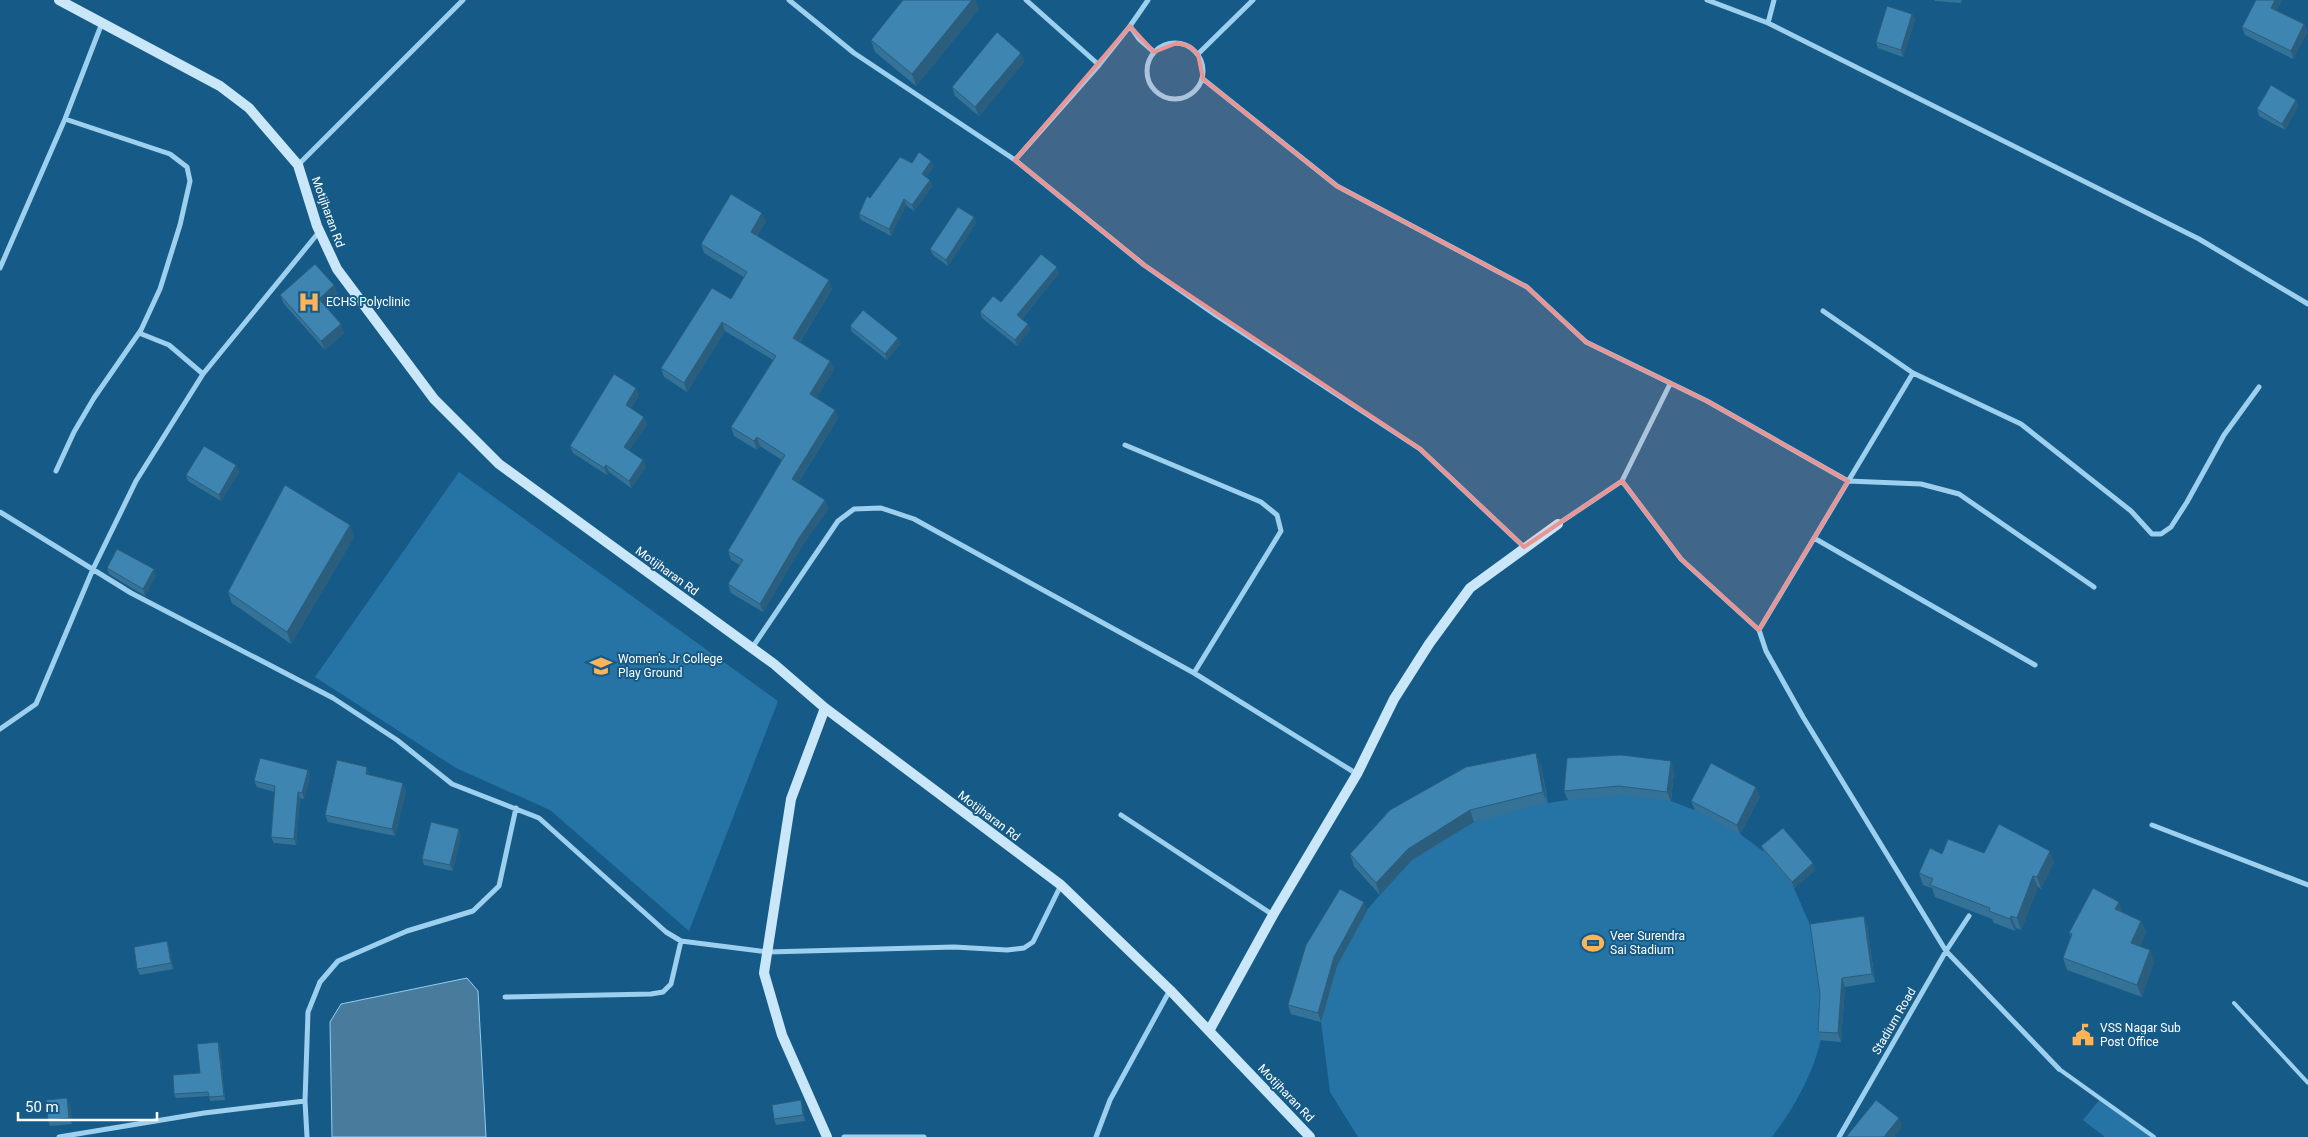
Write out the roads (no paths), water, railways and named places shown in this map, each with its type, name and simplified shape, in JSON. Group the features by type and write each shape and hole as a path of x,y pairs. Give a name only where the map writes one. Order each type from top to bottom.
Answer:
{"main road":[{"name":"Motijharan Rd","path":"59,0 220,86 249,108 298,165 320,232 337,269 434,399 499,464 774,664 825,708 1061,886 1170,990 1310,1137"},
{"path":"1209,1031 1273,916 1357,774 1394,699 1429,644 1470,588 1558,524"},
{"path":"825,708 791,799 764,974 782,1036 827,1137"}],"street":[{"path":"298,165 463,0"},
{"path":"789,0 854,53 1015,160 1144,265 1217,316 1420,449 1524,547"},
{"path":"1026,0 1099,65"},
{"path":"1015,160 1099,65 1148,0"},
{"path":"1198,54 1253,0"},
{"path":"1707,0 1768,23 2200,239 2308,304"},
{"path":"1768,23 1774,0"},
{"path":"0,268 65,119 102,23"},
{"path":"1130,26 1139,38 1154,52"},
{"path":"1203,80 1195,92 1183,99 1168,99 1156,92 1148,79 1148,64 1154,52 1165,45 1177,43 1189,46 1198,54 1203,80 1337,186 1527,287 1586,342 1707,401 1848,481 1922,484 1959,494 2094,587"},
{"path":"56,471 74,432 94,398 139,333 160,289 180,225 190,181 187,167 170,154 65,119"},
{"path":"0,729 36,704 93,569 136,482 203,374 320,232"},
{"path":"1823,311 1914,372 2021,424 2131,512 2152,534 2160,534 2171,528 2224,435 2259,387"},
{"path":"139,333 169,345 203,374"},
{"path":"1759,630 1914,372"},
{"path":"1558,524 1622,481 1670,384"},
{"path":"1125,445 1261,502 1277,515 1280,531 1194,673"},
{"path":"1622,481 1681,559 1759,630 1766,651 1799,709 1946,951 2059,1069"},
{"path":"752,648 838,521 854,508 881,508 914,519 1194,673 1357,774"},
{"path":"0,512 131,593 333,698 397,740 452,784 540,818 666,932 681,941 768,952 954,948 1007,950 1024,948 1033,942 1061,886"},
{"path":"1814,538 2035,665"},
{"path":"307,1137 305,1101 308,1012 320,982 338,961 407,931 474,911 498,886 516,808"},
{"path":"1121,815 1273,916"},
{"path":"2152,825 2308,885"},
{"name":"Stadium Road","path":"1839,1137 1946,951 1969,916"},
{"path":"505,997 651,994 663,992 671,984 681,941"},
{"path":"1096,1137 1110,1100 1170,990"},
{"path":"59,1137 204,1114 305,1101"},
{"path":"844,1137 924,1137"}],"lane":[{"path":"2234,1003 2308,1083"},
{"path":"2059,1069 2154,1137"}],"place":[{"name":"ECHS Polyclinic","path":"309,302"},
{"name":"Women's Jr College Play Ground","path":"601,666"},
{"name":"Veer Surendra Sai Stadium","path":"1593,943"},
{"name":"VSS Nagar Sub Post Office","path":"2083,1035"}]}
